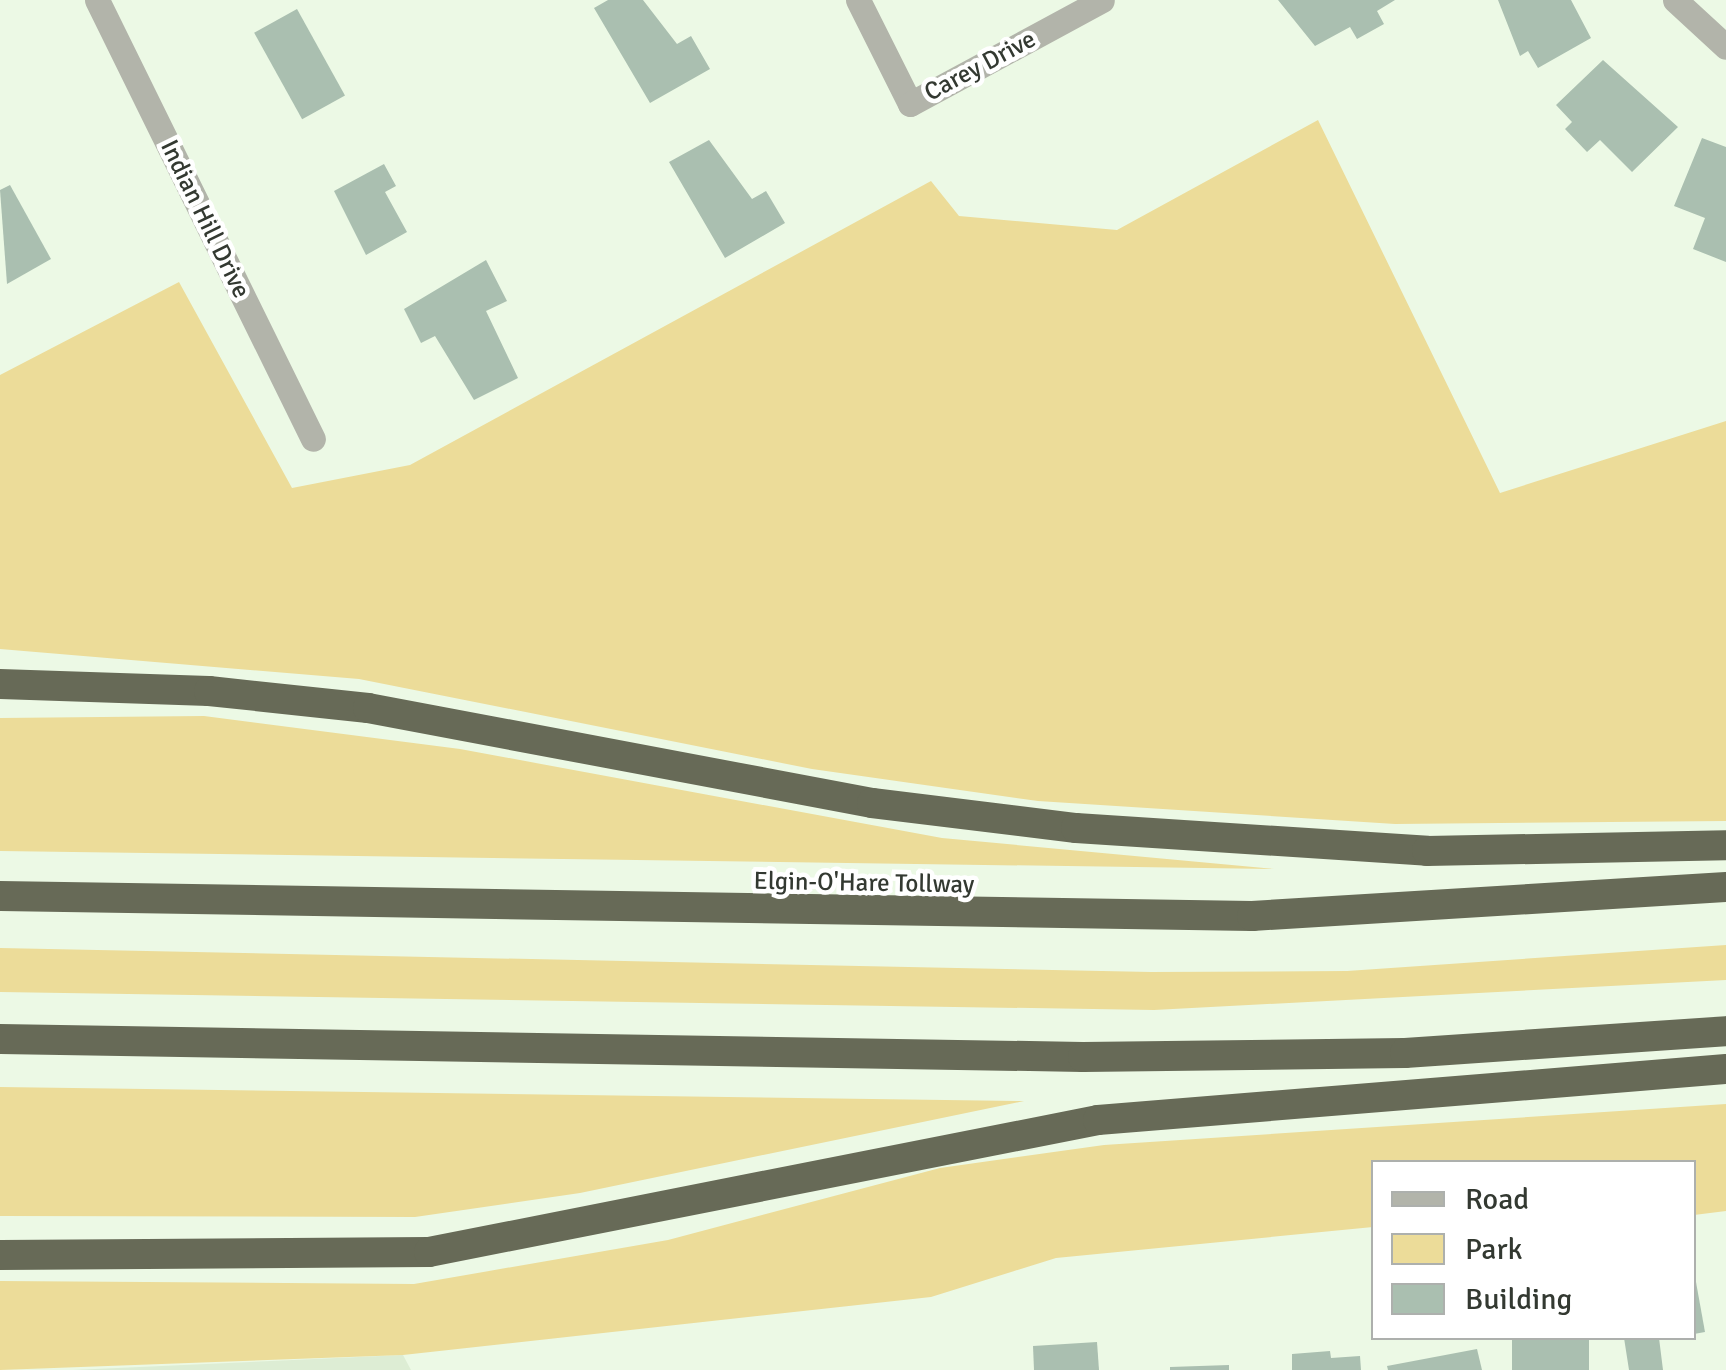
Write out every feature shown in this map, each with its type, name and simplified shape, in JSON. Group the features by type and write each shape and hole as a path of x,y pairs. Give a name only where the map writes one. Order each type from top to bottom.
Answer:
{"highway":[{"path":"0,684 209,691 368,708 872,803 1094,830 1427,850 1726,844"},
{"name":"Elgin-O'Hare Tollway","path":"0,896 1252,916 1726,887"},
{"path":"0,1039 1083,1058 1405,1053 1726,1030"},
{"path":"0,1255 429,1252 1098,1120 1726,1068"}],"street":[{"name":"Indian Hill Drive","path":"97,0 313,439"},
{"name":"Carey Drive","path":"858,0 910,104 1102,0"},
{"path":"1674,0 1726,47"}],"shaded area":[{"path":"403,1355 411,1370 73,1370"}],"green space":[{"path":"1318,120 1500,493 1726,421 1726,821 1395,824 1038,801 812,769 359,679 0,649 0,375 179,282 292,488 410,465 931,181 959,216 1117,230"},
{"path":"204,716 460,749 942,838 1274,869 0,851 0,718"},
{"path":"1726,945 1726,980 1154,1010 0,992 0,948 1151,972 1347,971"},
{"path":"0,1087 1024,1101 580,1193 415,1217 0,1216"},
{"path":"1726,1104 1726,1211 1696,1215 1696,1160 1371,1160 1371,1227 1056,1258 931,1297 403,1355 0,1370 0,1281 414,1284 668,1240 940,1168 1104,1145"}],"building":[{"path":"608,0 643,0 677,44 691,36 710,69 650,103 594,8"},
{"path":"1278,0 1395,0 1377,11 1384,24 1357,39 1350,27 1315,46"},
{"path":"1498,0 1571,0 1591,38 1538,68 1528,51 1520,56"},
{"path":"297,9 345,96 302,119 254,33"},
{"path":"1603,60 1678,127 1632,172 1600,140 1587,152 1565,129 1572,122 1556,105"},
{"path":"1702,138 1726,147 1726,262 1693,249 1705,218 1674,206"},
{"path":"709,140 752,199 766,191 785,223 725,258 669,162"},
{"path":"384,164 396,186 385,192 407,232 366,255 334,191"},
{"path":"10,185 51,259 7,284 0,190"},
{"path":"486,260 507,301 486,311 518,378 474,400 435,336 421,343 404,309"},
{"path":"1696,1282 1705,1332 1696,1334"},
{"path":"1512,1340 1589,1340 1589,1370 1512,1370"},
{"path":"1624,1340 1659,1340 1663,1370 1629,1370"},
{"path":"1097,1342 1099,1370 1034,1370 1033,1346"},
{"path":"1477,1349 1482,1370 1388,1370 1387,1366"},
{"path":"1330,1351 1331,1358 1360,1356 1361,1370 1292,1370 1292,1354"},
{"path":"1229,1365 1229,1370 1170,1370 1170,1367"}]}
